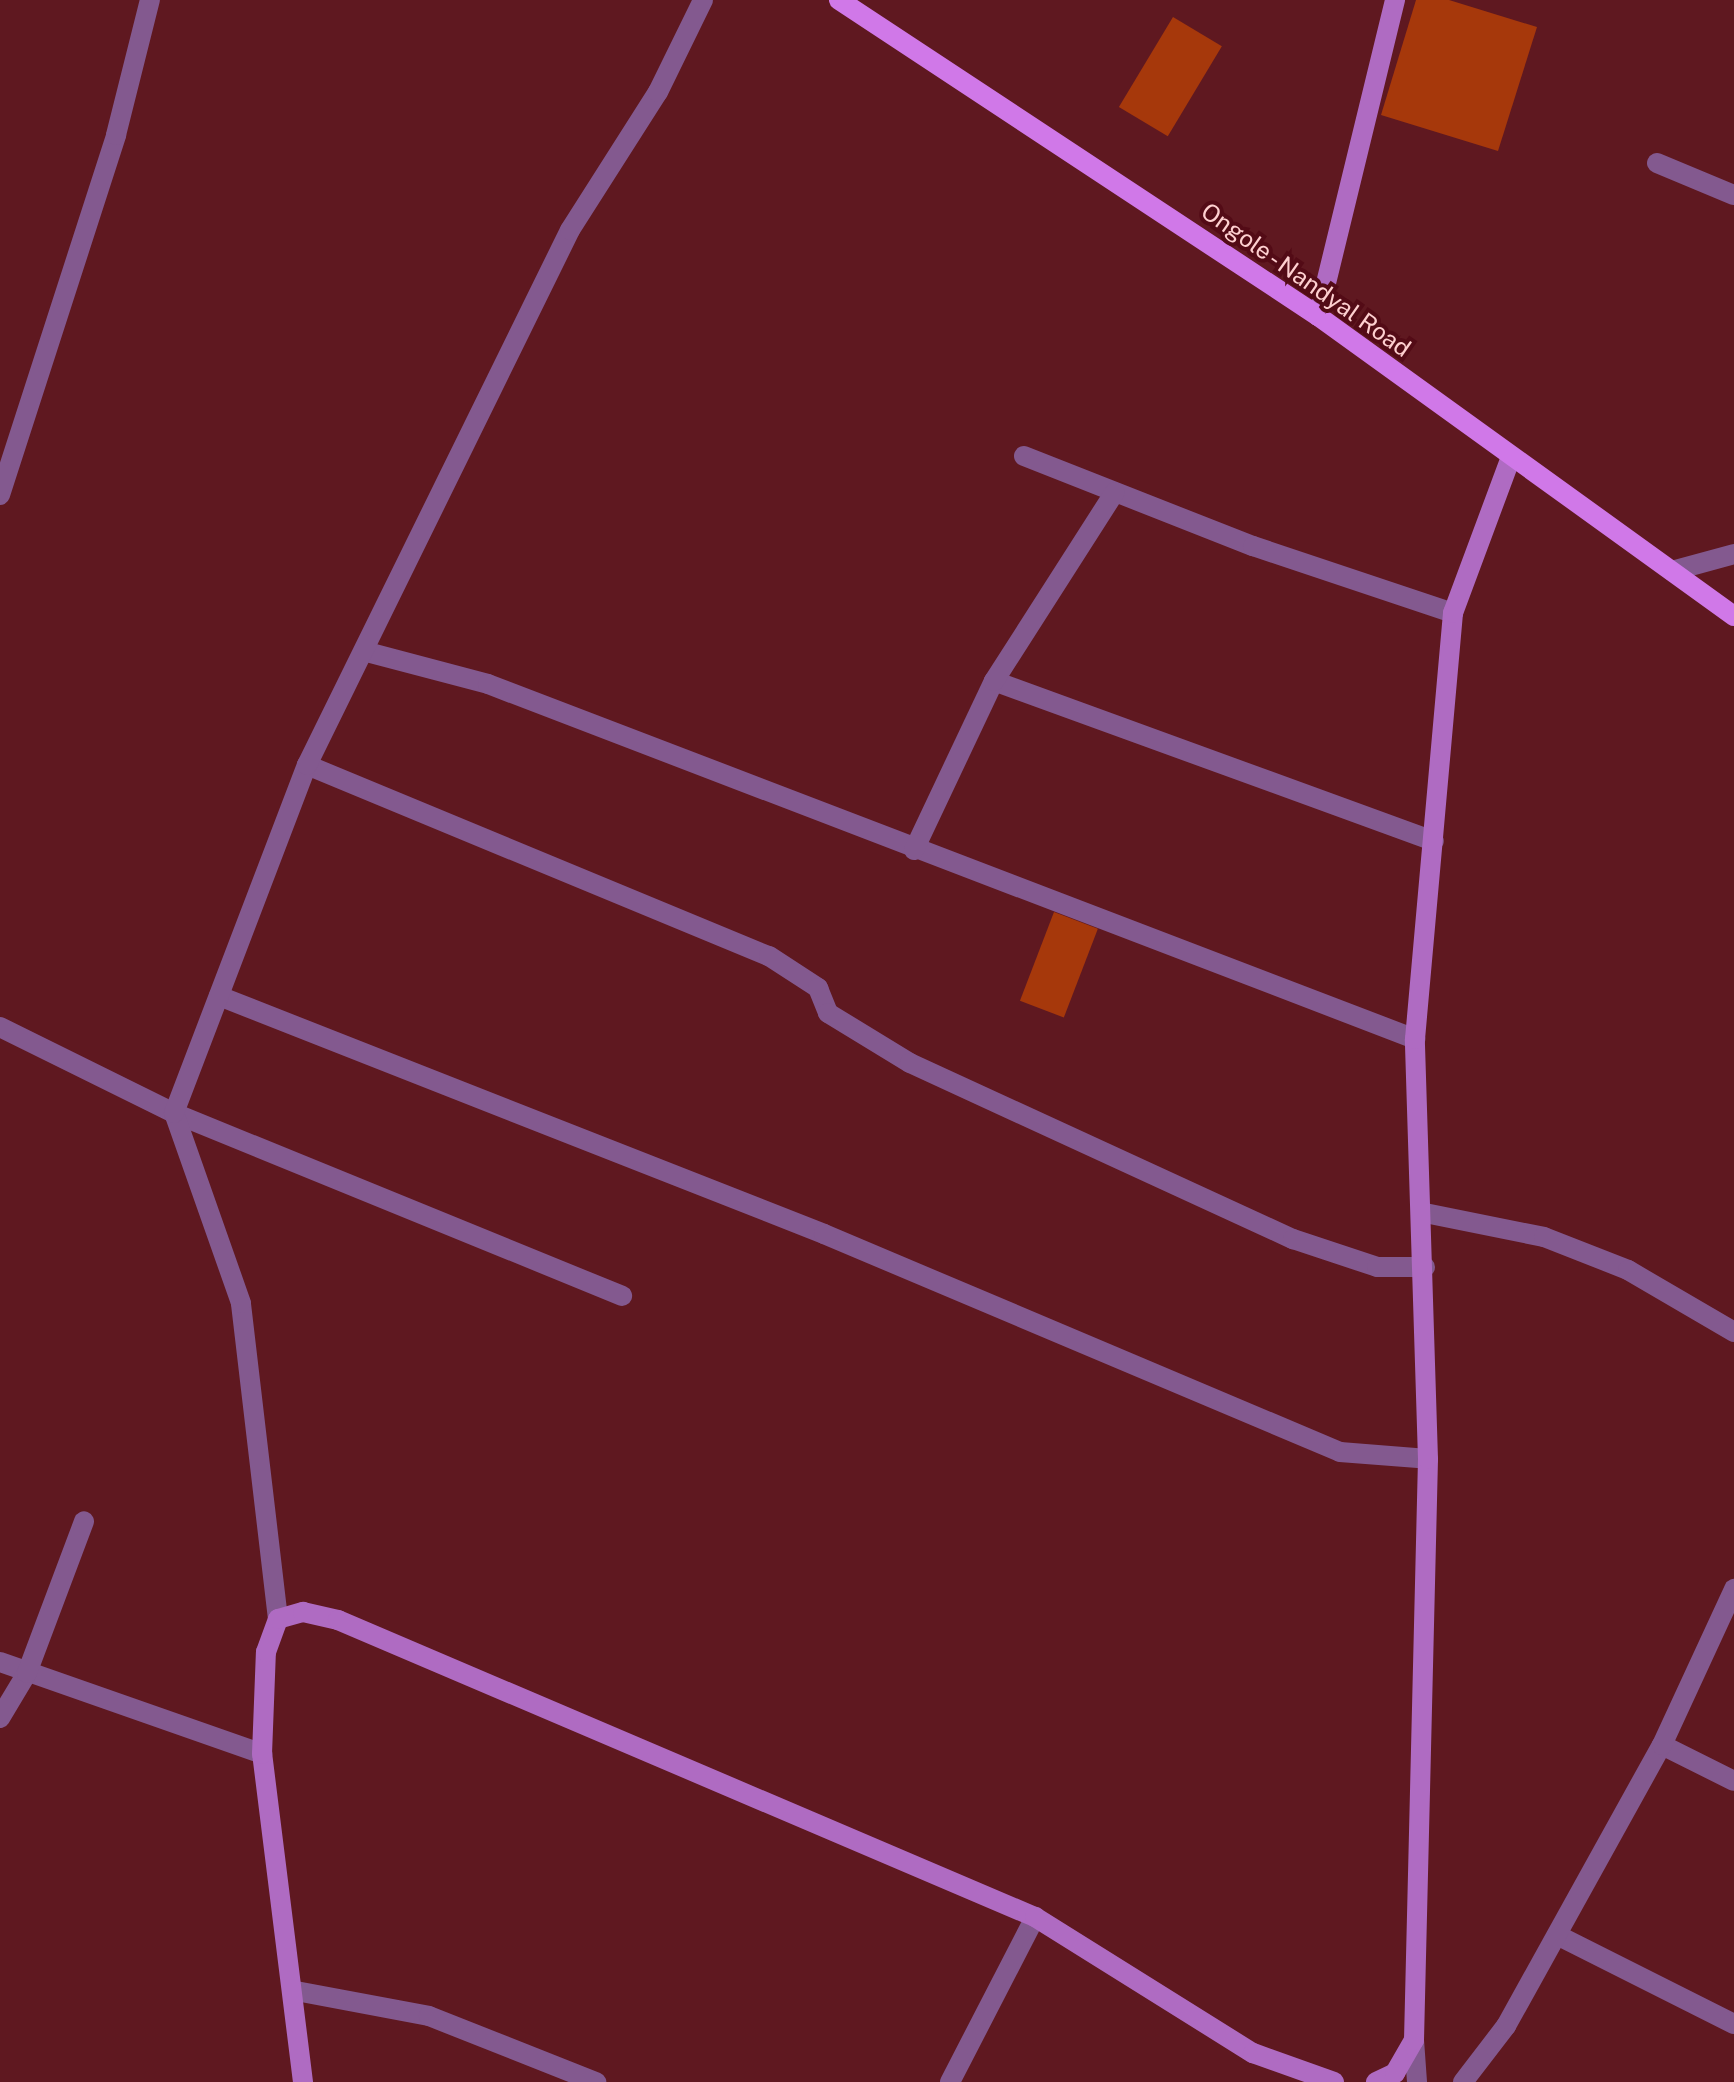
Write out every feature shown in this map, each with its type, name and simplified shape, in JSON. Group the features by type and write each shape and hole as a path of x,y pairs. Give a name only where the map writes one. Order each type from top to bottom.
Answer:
{"main road":[{"name":"Ongole - Nandyal Road","path":"839,0 1318,316 1510,460 1734,616"},
{"path":"1318,316 1395,0"},
{"path":"1376,2082 1395,2073 1414,2040 1428,1459 1425,1213 1415,1039 1453,613 1510,460"},
{"path":"303,2082 296,1991 262,1754 266,1652 278,1619 303,1612 338,1620 1035,1917 1253,2053 1334,2082"}],"street":[{"path":"0,495 116,135 150,0"},
{"path":"278,1619 241,1303 174,1113 307,765 367,652 570,230 658,92 703,0"},
{"path":"1657,163 1734,195"},
{"path":"1024,456 1115,492 1453,613"},
{"path":"914,850 994,681 1115,492"},
{"path":"1672,571 1734,554"},
{"path":"367,652 488,684 914,850 1415,1039"},
{"path":"994,681 1434,841"},
{"path":"307,765 769,956 818,988 828,1013 910,1063 1293,1239 1377,1267 1425,1267"},
{"path":"219,996 824,1234 1340,1452 1428,1459"},
{"path":"0,1027 174,1113 622,1296"},
{"path":"1425,1213 1544,1237 1628,1270 1734,1332"},
{"path":"0,1718 27,1673 84,1521"},
{"path":"1463,2082 1506,2026 1662,1745 1734,1589"},
{"path":"0,1662 262,1754"},
{"path":"1662,1745 1734,1781"},
{"path":"950,2082 1035,1917"},
{"path":"1557,1935 1734,2024"},
{"path":"296,1991 429,2016 596,2082"},
{"path":"1414,2040 1417,2082"}],"building":[{"path":"1416,0 1449,0 1537,27 1498,151 1381,115"},
{"path":"1173,17 1222,46 1168,136 1119,107"},
{"path":"1054,912 1098,929 1064,1018 1020,1001"}]}
